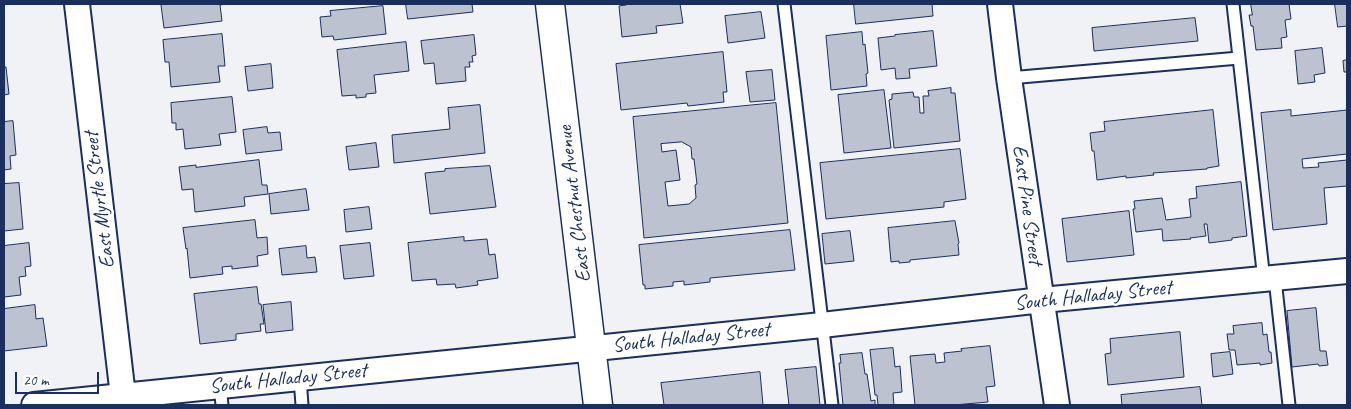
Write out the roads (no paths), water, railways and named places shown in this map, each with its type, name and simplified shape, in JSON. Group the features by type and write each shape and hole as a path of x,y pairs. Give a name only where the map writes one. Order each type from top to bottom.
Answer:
{"street":[{"name":"East Myrtle Street","path":"77,4 122,396"},
{"name":"East Chestnut Avenue","path":"550,4 598,405"},
{"name":"East Pine Street","path":"1000,4 1009,78 1057,405"},
{"name":"South Halladay Street","path":"34,405 122,396 221,396 300,378 822,325 1042,300 1347,271"}],"lane":[{"path":"784,4 832,405"},
{"path":"1233,4 1239,58 1289,405"},
{"path":"1009,78 1239,58"},
{"path":"300,378 302,405"}]}
